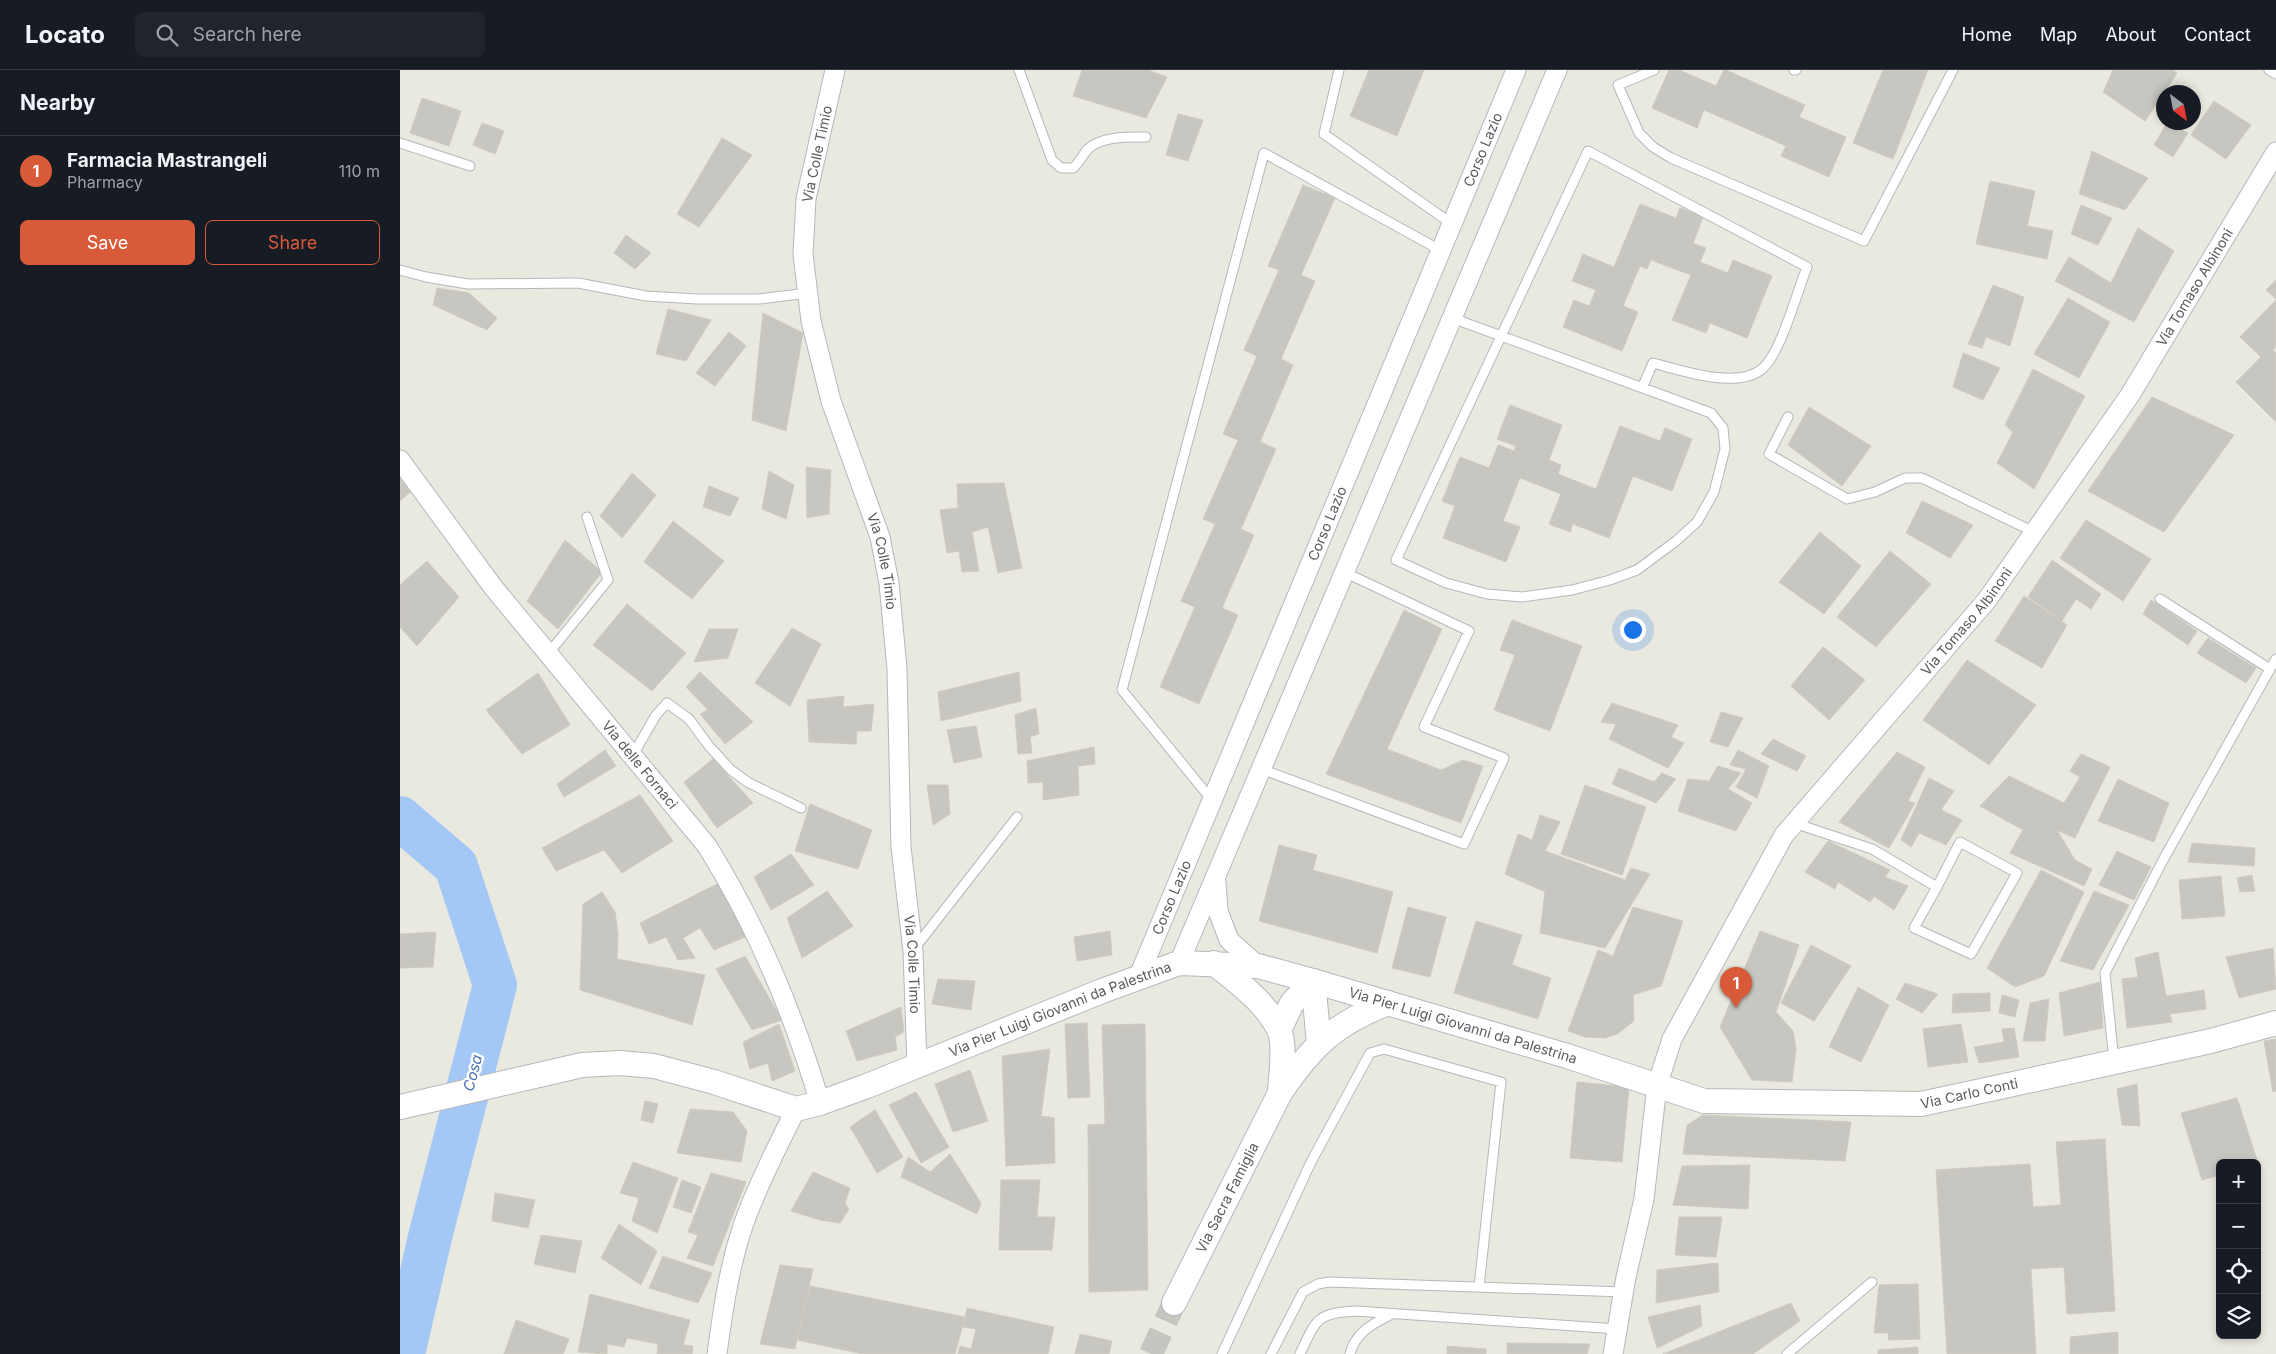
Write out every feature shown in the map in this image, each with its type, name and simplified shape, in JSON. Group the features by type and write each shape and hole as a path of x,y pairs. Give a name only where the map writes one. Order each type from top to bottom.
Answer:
{"street":[{"name":"Via Colle Timio","path":"835,70 806,200 804,254 811,321 831,401 880,537 889,583 897,669 901,847 913,951 917,1066"},
{"name":"Corso Lazio","path":"1139,976 1516,70"},
{"path":"1179,963 1558,71"},
{"name":"Via Tomaso Albinoni","path":"1614,1354 1624,1292 1644,1199 1657,1086 1672,1039 1784,835 1987,600 2130,394 2276,152"},
{"name":"Via delle Fornaci","path":"400,460 493,587 707,846 734,889 783,996 808,1063 820,1103"},
{"path":"1216,875 1218,910 1229,940 1258,966"},
{"name":"Via Pier Luigi Giovanni da Palestrina","path":"796,1109 820,1103 917,1066 1139,976 1179,963 1258,966 1567,1056 1657,1086"},
{"path":"1214,963 1261,1004 1279,1030 1282,1057 1280,1093"},
{"path":"1279,1030 1292,1003 1313,981"},
{"path":"1313,981 1319,1043"},
{"name":"Via Sacra Famiglia","path":"1174,1303 1280,1093 1298,1066 1319,1043 1336,1029 1360,1014 1388,1004"},
{"name":"Via Carlo Conti","path":"1657,1086 1704,1102 1921,1104 2211,1041 2276,1023"},
{"path":"400,1107 582,1065 620,1063 654,1066 714,1082 796,1109 773,1154 745,1221 724,1301 717,1354"}],"lane":[{"path":"1018,70 1052,160 1061,168 1073,168 1082,160 1087,150 1099,142 1123,137 1146,137"},
{"path":"1339,70 1324,134 1452,224"},
{"path":"1654,70 1618,85 1639,133 1652,147 1671,158 1864,241 1952,70"},
{"path":"2270,70 2276,74"},
{"path":"400,143 470,166"},
{"path":"1452,318 1502,336 1642,388 1711,413 1723,428 1725,449 1714,492 1697,522 1676,541 1637,570 1572,590 1522,597 1487,594 1446,583 1396,560 1502,336 1588,151 1806,267 1775,353 1762,370 1726,378 1694,374 1653,363 1642,388"},
{"path":"1212,799 1122,690 1264,153 1440,250"},
{"path":"400,270 426,277 468,284 578,283 646,296 697,299 759,299 808,293"},
{"path":"1788,417 1769,454 1847,500 1875,492 1905,478 1922,478 2034,532"},
{"path":"548,654 608,580 587,517"},
{"path":"1261,769 1464,844 1504,758 1424,727 1469,630 1344,572"},
{"path":"2160,599 2270,669"},
{"path":"2114,1062 2105,973 2162,862 2276,659"},
{"path":"633,755 656,715 667,703 689,719 709,746 731,770 749,784 801,808"},
{"path":"913,951 1017,817"},
{"path":"1794,823 1872,849 1937,887"},
{"path":"1960,842 2018,874 1971,954 1914,928 1937,887 1960,842"},
{"path":"1222,1354 1311,1162 1370,1053 1384,1049 1501,1082 1479,1287"},
{"path":"1271,1354 1303,1292 1318,1284 1329,1282 1624,1292"},
{"path":"1786,1354 1872,1282"},
{"path":"1300,1354 1315,1324 1332,1312 1356,1311 1390,1315 1618,1329"},
{"path":"1350,1354 1359,1335 1371,1324 1390,1315"}],"building":[{"path":"1082,70 1148,70 1167,77 1146,118 1073,96"},
{"path":"1369,70 1424,70 1397,136 1350,116"},
{"path":"1669,70 1679,70 1716,86 1724,70 1726,70 1805,105 1799,117 1846,137 1829,177 1781,156 1786,146 1704,110 1697,128 1652,108"},
{"path":"1883,70 1928,70 1893,159 1853,143"},
{"path":"2113,70 2173,70 2177,73 2169,85 2156,85 2156,104 2145,121 2103,92"},
{"path":"422,98 461,111 449,146 410,133"},
{"path":"2214,101 2251,125 2226,159 2191,135 2194,130 2201,130 2201,120"},
{"path":"1178,114 1203,120 1188,161 1166,155"},
{"path":"482,123 504,131 495,154 473,145"},
{"path":"2163,130 2182,130 2188,133 2173,157 2154,145"},
{"path":"722,138 752,155 699,227 677,214"},
{"path":"2092,151 2148,178 2125,210 2079,194"},
{"path":"1990,181 2035,191 2027,226 2053,231 2047,259 1976,244"},
{"path":"1303,185 1335,198 1301,275 1315,281 1281,359 1293,365 1260,442 1276,449 1241,529 1254,535 1222,608 1238,615 1199,704 1160,687 1195,607 1181,601 1215,524 1203,519 1238,440 1223,434 1257,356 1244,350 1279,270 1268,266"},
{"path":"1640,204 1676,218 1680,208 1703,217 1693,243 1706,248 1700,262 1728,273 1733,260 1772,276 1747,338 1710,323 1706,333 1672,320 1691,275 1651,260 1647,269 1640,266 1623,306 1638,312 1622,351 1563,327 1574,300 1589,306 1596,290 1572,281 1583,254 1614,267"},
{"path":"2081,205 2112,218 2098,245 2071,234"},
{"path":"2138,228 2174,251 2134,322 2055,281 2069,257 2111,283"},
{"path":"626,235 651,253 635,269 614,253"},
{"path":"2276,280 2276,299 2266,290"},
{"path":"1993,285 2024,297 2010,346 1986,337 1982,348 1968,344"},
{"path":"437,288 469,293 497,318 487,330 433,305"},
{"path":"2068,298 2110,322 2079,378 2034,354"},
{"path":"2276,300 2276,346 2273,350 2276,353 2276,422 2236,382 2261,357 2240,337"},
{"path":"668,309 711,320 686,361 656,354"},
{"path":"763,313 803,333 786,431 752,420"},
{"path":"729,332 746,346 715,386 696,373"},
{"path":"1963,353 2000,368 1983,400 1953,387"},
{"path":"2033,369 2085,396 2034,489 1997,463 2013,432 2005,425"},
{"path":"2152,397 2234,435 2164,532 2088,491"},
{"path":"1510,405 1562,425 1549,460 1561,465 1558,474 1596,489 1620,426 1660,441 1665,428 1692,439 1672,491 1633,476 1609,538 1573,524 1570,532 1549,524 1561,494 1520,478 1503,521 1520,527 1506,562 1443,538 1455,506 1442,501 1460,457 1489,468 1498,445 1514,451 1516,446 1497,439"},
{"path":"1809,407 1871,446 1842,486 1788,445"},
{"path":"806,467 831,470 829,514 807,518"},
{"path":"769,471 794,485 786,519 762,509"},
{"path":"632,473 656,495 622,538 600,516"},
{"path":"400,479 410,492 400,501"},
{"path":"1004,483 1022,568 998,573 988,527 972,532 979,571 962,572 959,551 947,553 940,510 958,508 957,484"},
{"path":"709,486 739,498 730,516 703,507"},
{"path":"1922,501 1973,525 1950,558 1906,533"},
{"path":"2086,520 2151,559 2123,601 2060,558"},
{"path":"673,521 724,561 692,599 644,562"},
{"path":"1820,532 1861,566 1824,614 1779,582"},
{"path":"565,540 602,572 558,629 527,601"},
{"path":"1890,551 1931,584 1876,647 1837,617"},
{"path":"2052,560 2101,594 2091,609 2076,599 2062,621 2028,597"},
{"path":"427,561 459,597 417,646 400,627 400,585"},
{"path":"2024,596 2067,625 2042,668 1995,641"},
{"path":"2151,600 2197,631 2188,645 2143,614"},
{"path":"627,604 686,653 652,691 593,645"},
{"path":"1404,610 1442,629 1387,749 1441,770 1463,760 1483,766 1461,823 1326,774"},
{"path":"1512,620 1582,646 1550,731 1494,710 1515,655 1500,650"},
{"path":"792,628 821,644 790,706 755,683"},
{"path":"709,629 738,629 728,658 694,662"},
{"path":"2208,638 2256,668 2246,683 2197,653"},
{"path":"1823,647 1865,680 1829,720 1791,686"},
{"path":"1967,660 2036,705 1989,765 1923,720"},
{"path":"700,672 753,722 725,744 700,714 708,710 686,687"},
{"path":"1019,672 1021,701 941,721 938,692"},
{"path":"538,673 570,725 522,754 486,710"},
{"path":"844,696 843,707 874,704 871,731 857,731 856,744 809,742 807,700"},
{"path":"1612,703 1678,725 1671,737 1684,743 1668,768 1609,739 1616,724 1601,722"},
{"path":"1036,708 1039,734 1030,737 1032,753 1018,754 1015,715"},
{"path":"1721,712 1743,718 1728,747 1710,742"},
{"path":"976,726 982,757 954,763 947,730"},
{"path":"1773,739 1806,756 1797,771 1761,754"},
{"path":"1094,747 1095,764 1078,766 1079,795 1043,800 1043,782 1028,783 1027,761"},
{"path":"605,750 616,766 564,797 557,784"},
{"path":"1738,750 1769,766 1757,798 1736,787 1746,769 1730,765"},
{"path":"1897,752 1925,767 1908,801 1915,803 1889,848 1839,822"},
{"path":"2081,754 2110,767 2075,838 2057,830 2075,860 2092,869 2084,886 2010,853 2023,830 1980,806 2009,776 2064,803 2080,777 2070,771"},
{"path":"713,759 753,803 717,828 684,782"},
{"path":"1718,766 1741,773 1728,789 1752,803 1736,831 1678,811 1688,779 1709,781"},
{"path":"1619,768 1654,782 1662,773 1676,779 1656,803 1612,784"},
{"path":"1929,778 1954,791 1941,810 1962,820 1946,845 1919,833 1911,847 1901,840"},
{"path":"2118,779 2169,803 2154,842 2098,821"},
{"path":"927,785 948,785 950,814 933,825"},
{"path":"1585,785 1646,807 1622,875 1561,854"},
{"path":"640,795 673,841 622,873 604,850 556,871 542,848"},
{"path":"810,804 872,830 858,869 795,851"},
{"path":"1540,815 1560,822 1545,851 1625,880 1631,868 1650,874 1605,948 1540,933 1545,892 1505,874 1518,834 1532,840"},
{"path":"1828,841 1890,870 1885,877 1908,886 1894,910 1874,896 1870,902 1838,882 1835,889 1805,872"},
{"path":"2192,843 2255,848 2254,866 2188,862"},
{"path":"1279,845 1317,855 1313,870 1393,892 1377,953 1259,921"},
{"path":"2117,851 2151,867 2134,900 2099,885"},
{"path":"791,854 814,885 771,910 754,877"},
{"path":"2041,870 2084,892 2044,976 2015,987 1987,968"},
{"path":"2252,875 2255,891 2240,892 2237,878"},
{"path":"2221,876 2225,916 2182,919 2179,880"},
{"path":"719,883 738,907 745,937 714,950 700,928 683,938 695,958 678,960 666,937 649,944 640,923"},
{"path":"827,891 853,926 802,958 787,918"},
{"path":"2094,891 2129,905 2093,970 2060,961"},
{"path":"602,892 615,912 618,935 617,959 705,975 692,1025 580,990 583,904"},
{"path":"1408,907 1446,917 1430,977 1392,968"},
{"path":"1633,907 1683,921 1661,986 1633,995 1634,1021 1617,1034 1605,1038 1585,1037 1568,1031 1598,950 1613,956"},
{"path":"1476,921 1522,935 1512,965 1551,978 1538,1019 1454,993"},
{"path":"1110,931 1112,955 1077,961 1074,937"},
{"path":"1760,931 1799,945 1776,1012 1793,1031 1796,1049 1792,1082 1752,1080 1720,1027"},
{"path":"436,932 433,967 400,968 400,934"},
{"path":"1811,945 1851,966 1814,1021 1781,1003"},
{"path":"2273,948 2276,989 2239,998 2226,957"},
{"path":"2158,952 2166,996 2204,990 2206,1009 2170,1014 2172,1022 2127,1028 2122,979 2138,977 2135,958"},
{"path":"745,956 782,1020 752,1030 716,969"},
{"path":"938,979 975,981 971,1010 932,1004"},
{"path":"2100,982 2103,1028 2064,1036 2059,993"},
{"path":"1905,983 1938,994 1922,1013 1896,999"},
{"path":"1858,987 1889,1005 1861,1062 1829,1047"},
{"path":"1990,993 1990,1011 1952,1013 1953,994"},
{"path":"2002,995 2019,1000 2015,1017 1999,1013"},
{"path":"2049,999 2045,1041 2023,1041 2030,1003"},
{"path":"901,1007 904,1032 895,1037 897,1050 857,1061 846,1031"},
{"path":"1087,1023 1090,1097 1068,1098 1065,1024"},
{"path":"779,1024 795,1071 772,1081 768,1063 750,1069 743,1042"},
{"path":"1145,1024 1148,1290 1089,1292 1088,1125 1105,1124 1102,1025"},
{"path":"1961,1024 1968,1062 1928,1067 1923,1029"},
{"path":"2014,1028 2019,1057 1979,1063 1974,1047 2004,1042 2002,1029"},
{"path":"2276,1039 2276,1091 2273,1092 2264,1041"},
{"path":"1050,1049 1041,1116 1054,1118 1055,1163 1006,1166 1002,1056"},
{"path":"970,1070 988,1121 953,1132 935,1084"},
{"path":"1577,1082 1629,1087 1622,1162 1570,1158"},
{"path":"2137,1084 2140,1126 2122,1125 2117,1089"},
{"path":"916,1092 949,1147 921,1163 889,1105"},
{"path":"2237,1098 2257,1159 2216,1159 2216,1176 2202,1180 2181,1113"},
{"path":"645,1101 658,1104 653,1123 641,1120"},
{"path":"690,1109 733,1112 747,1131 741,1162 677,1153"},
{"path":"875,1110 903,1157 877,1173 850,1127"},
{"path":"1703,1115 1851,1122 1845,1161 1683,1154 1687,1125"},
{"path":"2105,1139 2115,1311 2067,1314 2064,1267 2031,1269 2036,1354 1947,1354 1936,1170 2030,1164 2033,1207 2061,1205 2056,1142"},
{"path":"950,1154 981,1203 977,1214 901,1177 908,1157 930,1172"},
{"path":"633,1162 678,1178 657,1233 632,1221 639,1198 620,1193"},
{"path":"1750,1165 1748,1209 1673,1205 1682,1166"},
{"path":"813,1172 850,1188 845,1203 849,1209 840,1223 820,1220 791,1211"},
{"path":"711,1173 746,1182 713,1266 687,1258 698,1235 688,1232"},
{"path":"682,1180 701,1187 691,1213 673,1207"},
{"path":"1001,1180 1040,1180 1037,1217 1055,1217 1052,1250 999,1250"},
{"path":"495,1193 535,1200 528,1228 492,1221"},
{"path":"1679,1217 1722,1217 1716,1257 1675,1255"},
{"path":"619,1224 657,1251 641,1285 601,1258"},
{"path":"541,1235 582,1241 575,1273 534,1264"},
{"path":"663,1256 712,1273 698,1303 649,1288"},
{"path":"1718,1263 1719,1292 1656,1303 1657,1270"},
{"path":"780,1265 813,1269 795,1349 760,1344"},
{"path":"1918,1284 1920,1339 1888,1340 1889,1333 1874,1333 1879,1285"},
{"path":"810,1286 965,1317 955,1354 863,1354 797,1340"},
{"path":"590,1294 690,1320 683,1345 693,1346 692,1354 657,1354 658,1344 627,1338 624,1347 607,1344 607,1354 578,1352"},
{"path":"1791,1303 1800,1321 1753,1354 1663,1354"},
{"path":"1700,1305 1702,1326 1657,1348 1648,1317"},
{"path":"967,1308 1054,1327 1048,1354 958,1354 960,1346 971,1349 976,1329 963,1327"},
{"path":"516,1320 569,1339 563,1354 504,1354"},
{"path":"2118,1332 2118,1354 2070,1354 2070,1337"},
{"path":"1080,1334 1112,1341 1109,1354 1075,1354"},
{"path":"1507,1343 1590,1344 1587,1354 1507,1354"},
{"path":"1447,1346 1486,1349 1486,1354 1447,1354"},
{"path":"1918,1347 1918,1354 1878,1354 1878,1350"}],"waterway":[{"name":"Cosa","path":"400,818 456,866 495,985 431,1233 403,1354"}],"tunnel":[{"path":"1151,1354 1174,1303"}],"place":[{"name":"Farmacia Mastrangeli","path":"1736,1008"}]}
